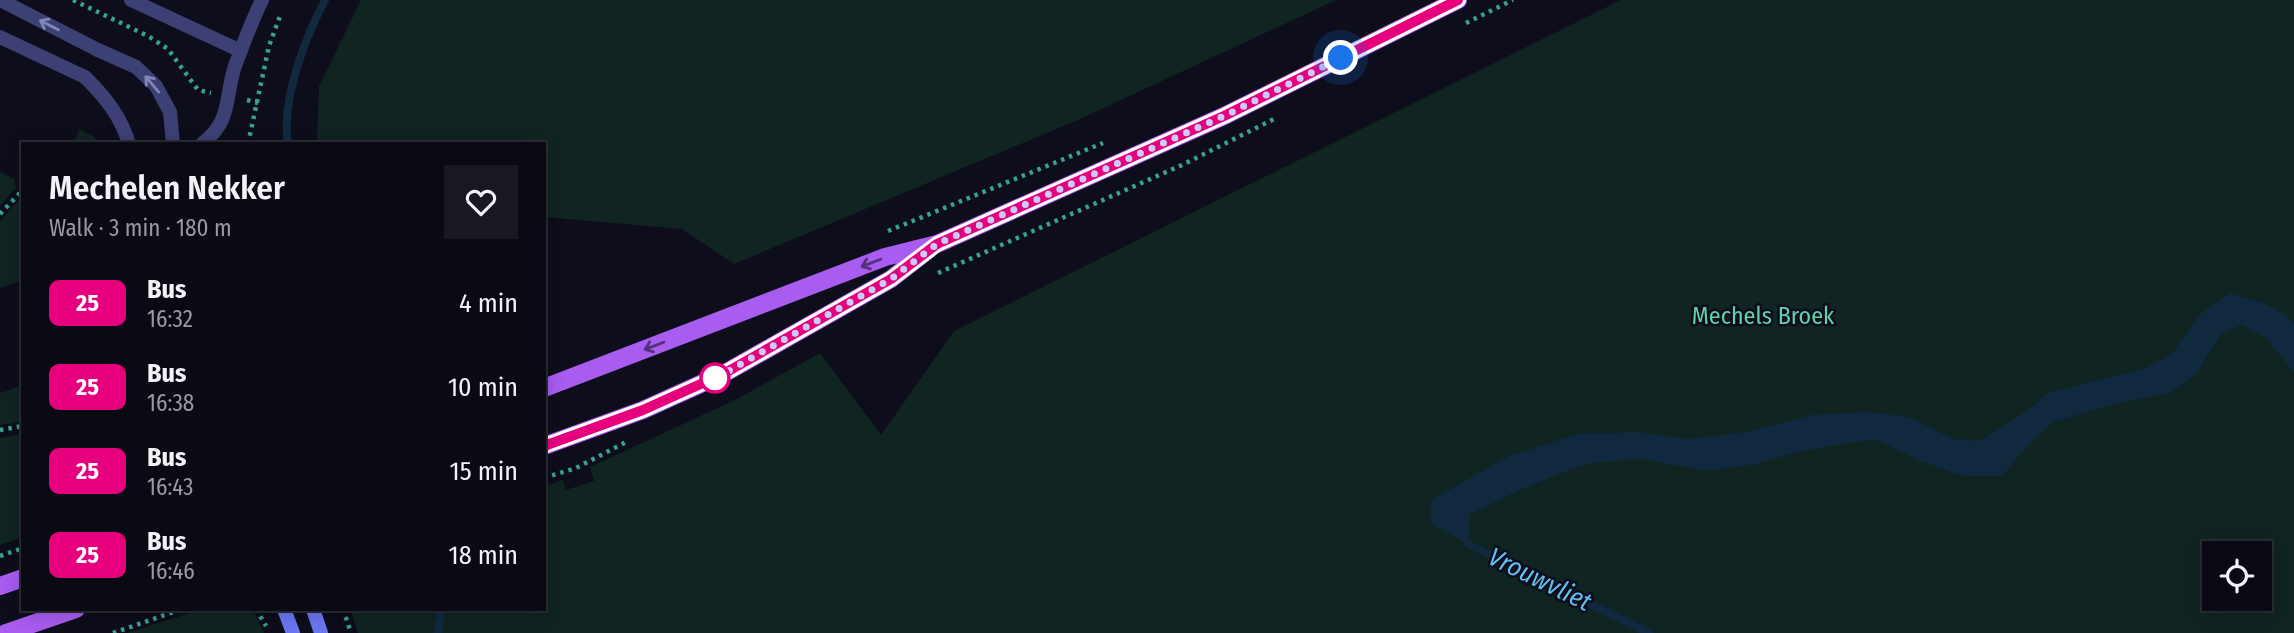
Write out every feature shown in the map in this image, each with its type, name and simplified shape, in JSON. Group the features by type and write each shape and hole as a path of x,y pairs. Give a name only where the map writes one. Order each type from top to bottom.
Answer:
{"main road":[{"path":"546,387 886,257 937,244 1224,116 1458,0"},
{"path":"546,445 643,410 725,373 891,279 937,244"},
{"path":"0,586 21,579"},
{"path":"6,633 70,611"}],"street":[{"path":"0,0 136,67 156,86 170,112 173,142"},
{"path":"131,0 241,51"},
{"path":"204,142 216,132 230,97 234,70 262,0"},
{"path":"0,37 85,77 108,100 125,130 128,142"},
{"path":"285,611 293,633"},
{"path":"314,611 321,633"}],"path":[{"path":"74,0 148,36 168,49 198,90 258,103"},
{"path":"1464,24 1513,0"},
{"path":"248,142 269,46 283,8"},
{"path":"928,277 1182,165 1280,116"},
{"path":"882,234 1112,139"},
{"path":"0,214 21,190"},
{"path":"0,430 21,426"},
{"path":"546,477 576,468 631,440"},
{"path":"0,556 21,549"},
{"path":"113,633 176,611"},
{"path":"259,611 269,633"},
{"path":"344,611 351,633"}],"green space":[{"path":"361,0 1336,0 1078,120 734,264 682,229 546,217 546,142 317,142 319,86"},
{"name":"Mechels Broek","path":"1621,0 2294,0 2294,633 358,633 351,611 546,611 546,485 563,480 566,490 594,481 590,467 735,400 820,353 881,435 954,331"},
{"path":"80,129 98,142 74,142"},
{"path":"0,172 14,179 16,188 0,206"},
{"path":"21,197 21,281 0,288 0,221"},
{"path":"21,386 21,422 0,425 0,393"},
{"path":"21,434 21,538 0,545 0,438"},
{"path":"196,611 251,611 264,633 127,633"}],"water":[{"name":"Vrouwvliet","path":"2230,293 2274,308 2294,324 2294,372 2267,339 2242,325 2221,334 2196,374 2170,393 2119,403 2053,422 2031,442 2002,476 1962,476 1916,459 1875,439 1802,451 1755,464 1707,471 1641,459 1585,464 1524,488 1470,514 1468,544 1431,524 1431,500 1509,456 1577,434 1638,432 1690,439 1746,432 1811,415 1867,412 1909,417 1953,439 1979,441 2028,410 2048,393 2143,369 2172,354 2199,315"}],"waterway":[{"path":"288,142 291,89 310,32 325,0"},
{"name":"Vrouwvliet","path":"1468,544 1649,633"},
{"path":"438,633 441,611"}],"bus line":[{"name":"25","path":"546,445 643,410 725,373 891,279 937,244 1224,116 1458,0"}],"route":[{"path":"715,378 705,382 891,279 937,244 1224,116 1341,58"}]}
